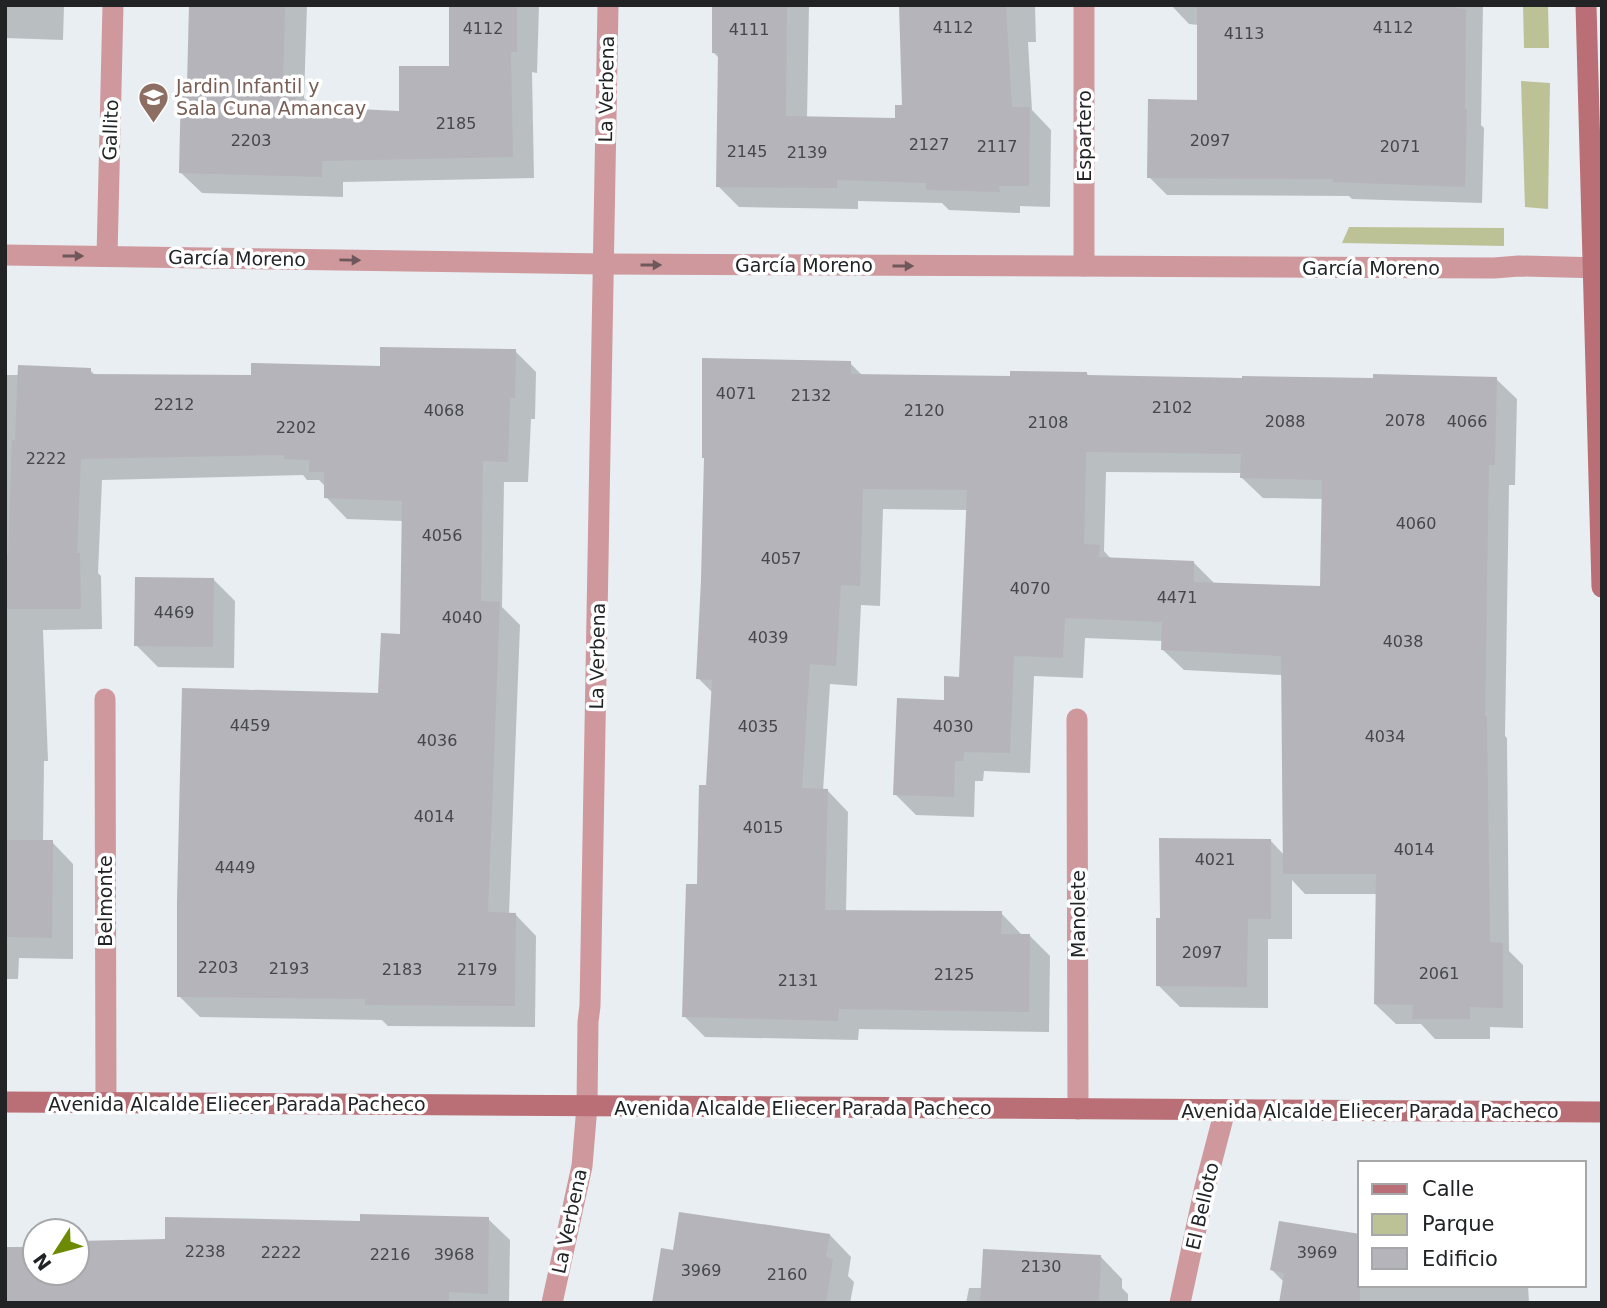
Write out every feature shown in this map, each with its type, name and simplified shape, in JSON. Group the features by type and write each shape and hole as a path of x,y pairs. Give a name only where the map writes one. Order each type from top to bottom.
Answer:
{"main road":[{"path":"1586,5 1598,268 1602,587"},
{"name":"Avenida Alcalde Eliecer Parada Pacheco","path":"5,1102 1602,1112"}],"street":[{"name":"Gallito","path":"107,256 113,5"},
{"name":"La Verbena","path":"552,1303 582,1166 587,1106 608,5"},
{"name":"Espartero","path":"1084,5 1084,267"},
{"name":"García Moreno","path":"5,255 604,264 1598,268"},
{"name":"Belmonte","path":"105,699 106,1103"},
{"name":"Manolete","path":"1077,719 1078,1109"},
{"name":"El Belloto","path":"1180,1303 1225,1110"}],"green space":[{"path":"1523,5 1548,5 1549,48 1524,48"},
{"path":"1521,81 1550,83 1548,209 1525,207"},
{"path":"1349,227 1504,228 1504,246 1342,243"}],"building":[{"path":"189,5 285,5 283,87 296,87 295,106 399,111 399,66 449,66 449,5 517,5 517,52 511,52 513,157 322,161 322,177 179,173 181,84 187,85"},
{"path":"712,5 787,5 786,116 895,118 895,105 902,105 899,5 1006,5 1012,107 1030,107 1029,186 999,186 1000,192 926,190 926,183 837,180 837,188 716,187 718,53 712,53"},
{"path":"1197,5 1456,5 1456,8 1466,9 1465,187 1333,182 1333,179 1147,178 1148,99 1197,100"},
{"path":"380,347 516,349 515,398 510,398 508,462 483,461 481,601 500,602 488,912 516,913 515,1006 365,1005 365,999 177,997 182,688 378,693 381,633 400,634 402,501 324,498 324,472 309,472 309,460 284,459 284,455 81,459 77,553 80,553 81,609 5,609 5,554 8,554 18,365 91,368 91,374 251,375 251,363 380,366"},
{"path":"702,358 851,361 851,374 1010,376 1010,371 1242,378 1373,378 1373,374 1497,377 1495,465 1489,465 1485,716 1490,942 1503,943 1503,1008 1470,1007 1470,1019 1412,1019 1413,1005 1374,1004 1376,874 1283,874 1281,656 1161,650 1162,622 1065,618 1063,658 1014,656 1010,753 964,752 963,761 955,761 954,797 893,795 897,698 944,700 944,676 959,677 967,490 863,489 860,586 841,585 836,666 810,664 802,788 828,789 825,910 1002,911 1001,934 1030,934 1029,1012 839,1009 838,1021 682,1017 686,884 697,884 699,785 706,785 712,680 696,679 701,580","holes":["1086,452 1241,454 1240,478 1322,480 1320,586 1194,582 1194,561 1099,557 1100,545 1084,544"]},
{"path":"135,577 214,578 213,647 134,646"},
{"path":"1159,838 1271,839 1271,919 1248,919 1247,987 1156,986 1156,918 1160,918"},
{"path":"5,840 53,840 52,938 5,937"},
{"path":"679,1212 830,1234 826,1257 833,1259 826,1303 652,1303 661,1248 673,1250"},
{"path":"360,1214 489,1217 488,1294 449,1292 449,1303 5,1303 5,1247 21,1247 21,1287 91,1287 91,1241 165,1239 165,1217 360,1221"},
{"path":"1279,1221 1358,1234 1360,1303 1279,1303 1284,1273 1270,1270"},
{"path":"983,1249 1101,1255 1099,1303 980,1303"}],"place":[{"name":"Jardin Infantil y Sala Cuna Amancay","path":"153,124"}]}
